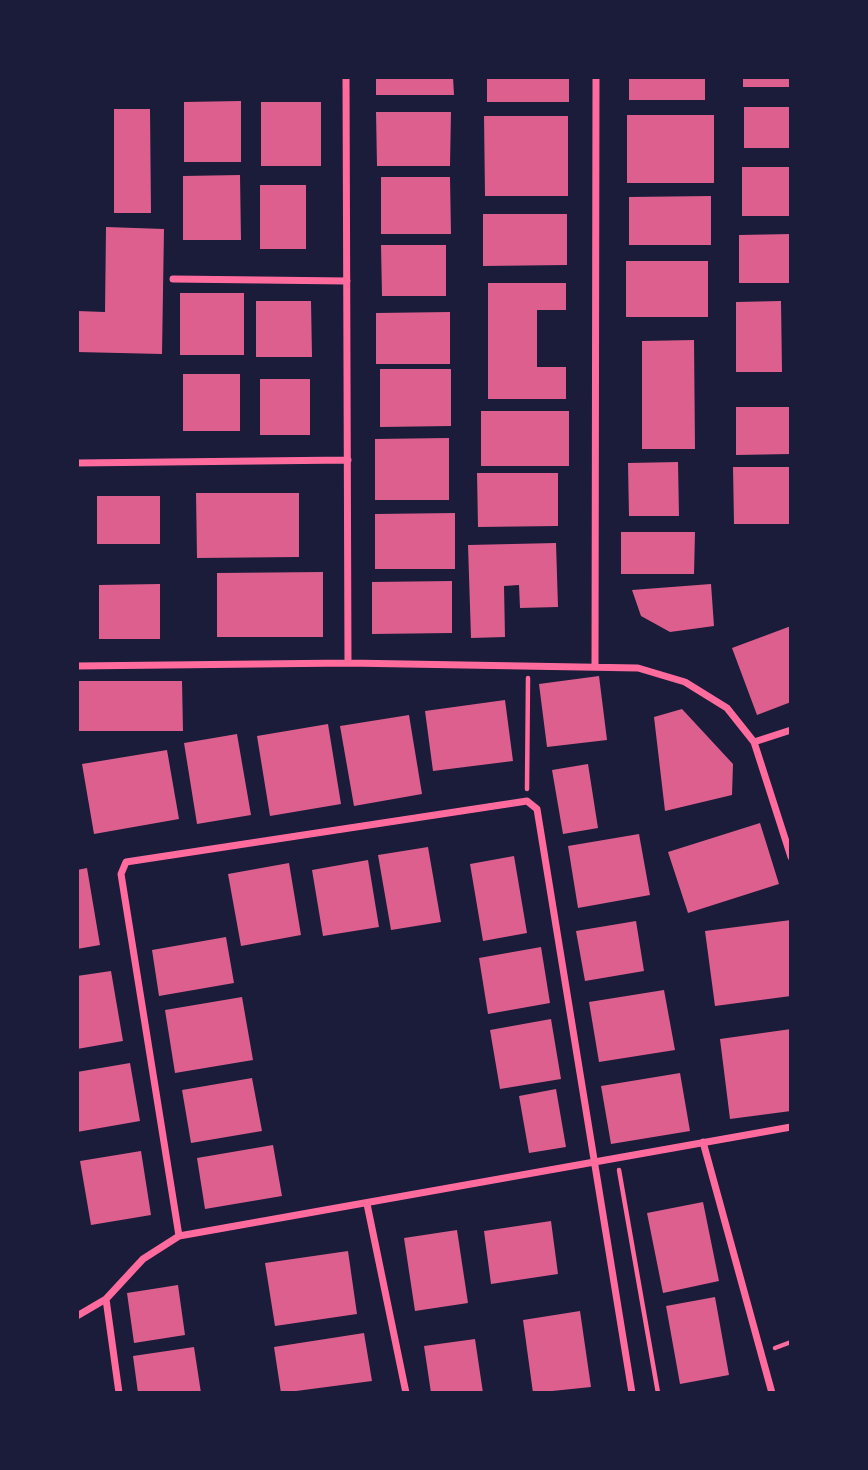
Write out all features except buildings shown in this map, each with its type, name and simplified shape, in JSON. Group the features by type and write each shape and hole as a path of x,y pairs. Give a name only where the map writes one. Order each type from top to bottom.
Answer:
{"street":[{"path":"346,77 348,663"},
{"path":"595,666 596,77"},
{"path":"173,279 347,281"},
{"path":"77,463 348,460"},
{"path":"77,666 348,663 638,668 685,682 727,708 754,742 791,857"},
{"path":"754,742 791,730"},
{"path":"178,1236 121,874 126,862 527,801 537,809 632,1393"},
{"path":"77,1316 106,1299 143,1259 178,1236 791,1127"},
{"path":"703,1142 772,1393"},
{"path":"367,1204 406,1393"},
{"path":"106,1299 119,1393"}],"path":[{"path":"527,801 528,667"},
{"path":"618,1159 658,1393"}]}
